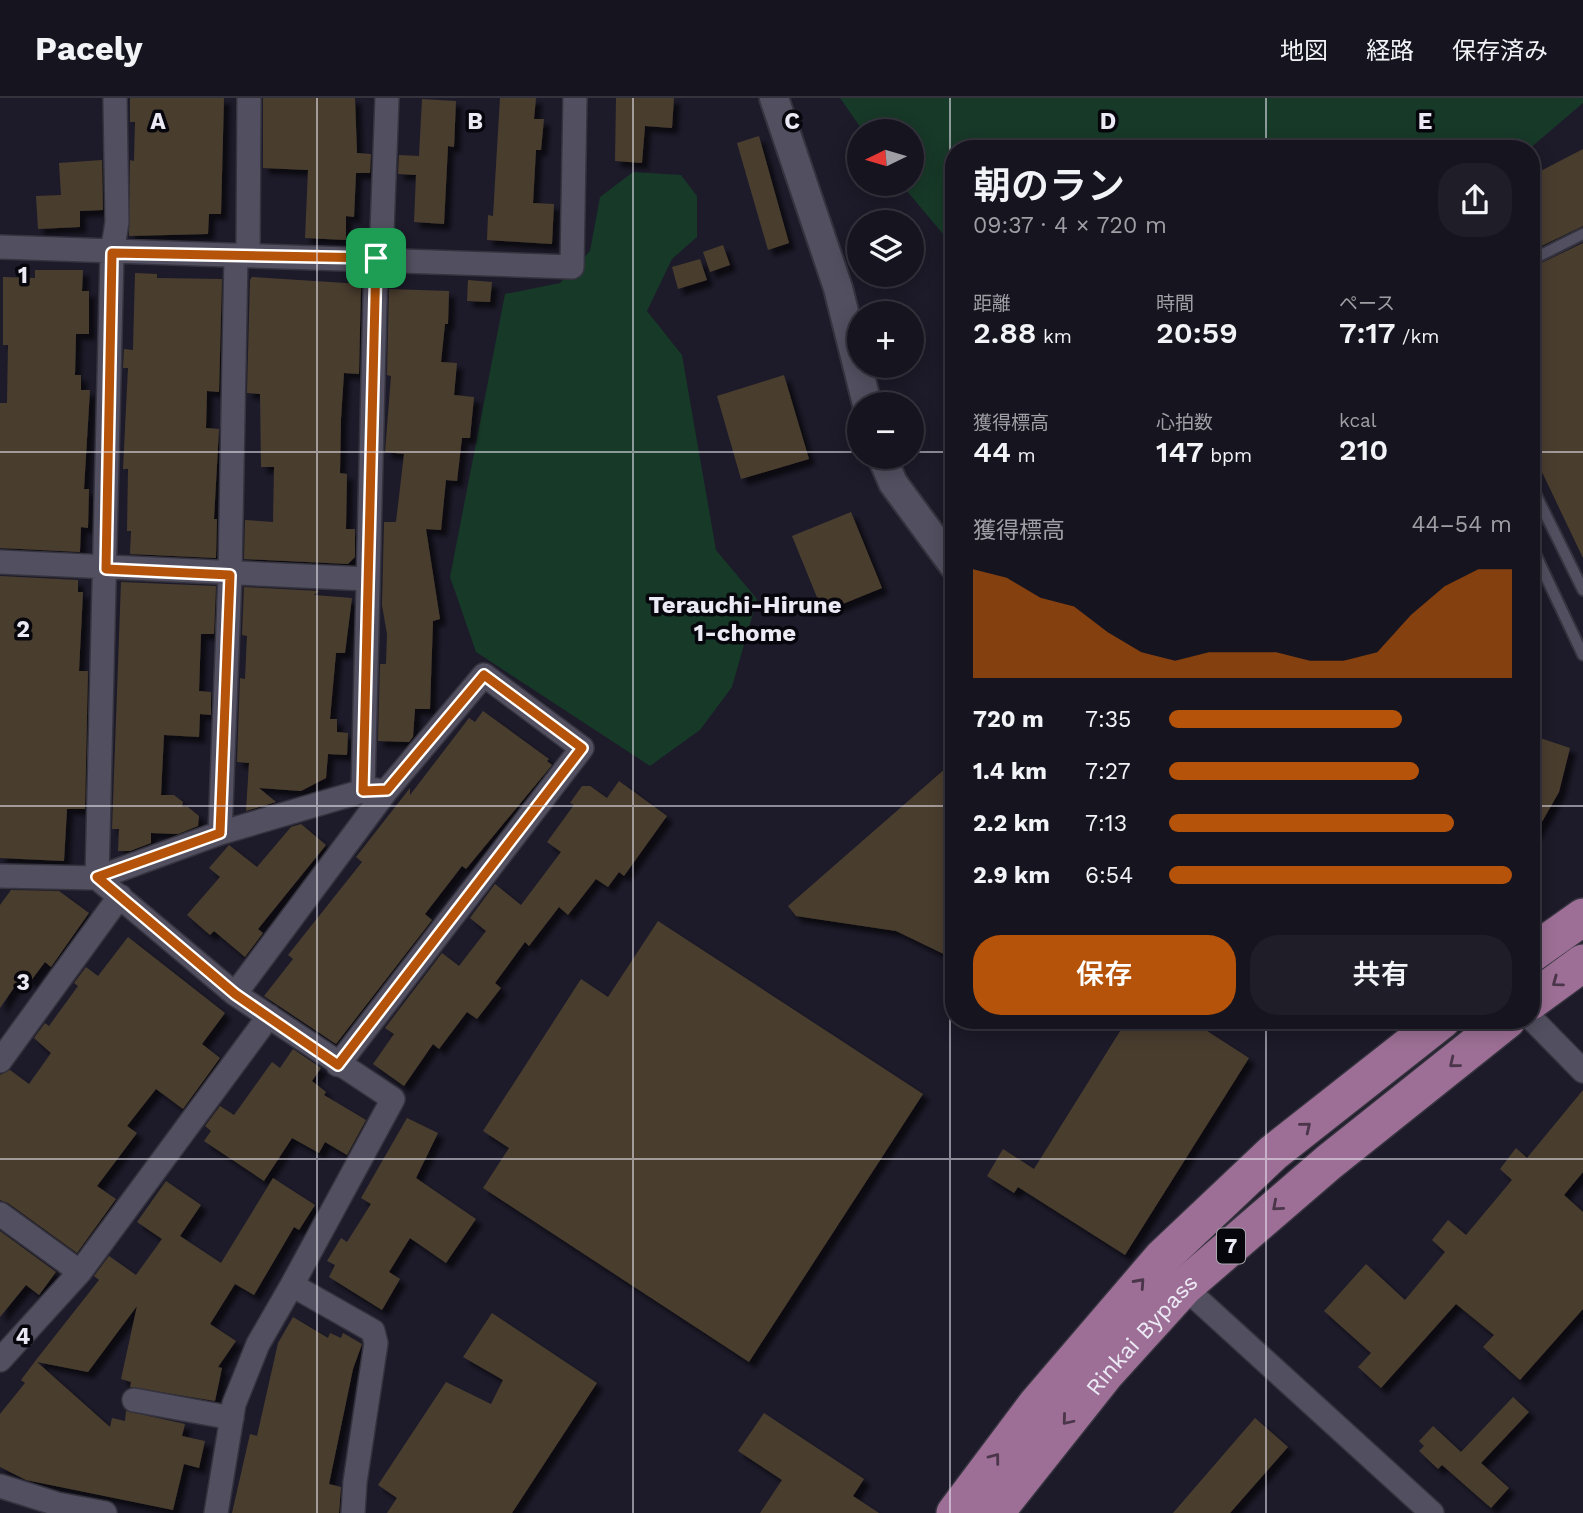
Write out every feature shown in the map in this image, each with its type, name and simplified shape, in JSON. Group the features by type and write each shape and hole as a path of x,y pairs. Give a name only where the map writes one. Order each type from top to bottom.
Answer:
{"highway":[{"path":"1540,948 1583,917"},
{"path":"1540,995 1583,963"},
{"name":"Rinkai Bypass","path":"955,1513 1036,1405 1162,1258 1273,1153 1431,1029"},
{"name":"Rinkai Bypass","path":"995,1513 1107,1373 1184,1287 1329,1162 1496,1029"}],"street":[{"path":"97,877 112,253 117,222 115,98"},
{"path":"220,833 249,98"},
{"path":"363,791 379,258 387,98"},
{"path":"0,247 112,253 379,258 572,267 575,98"},
{"path":"774,98 838,288 864,392"},
{"path":"887,469 893,483 945,554"},
{"path":"0,562 230,575 368,579"},
{"path":"235,994 387,790 484,675 582,748 338,1065"},
{"path":"0,876 97,877 220,833 363,791 387,790"},
{"path":"97,877 235,994 338,1065 393,1099 258,1344 234,1404 216,1513"},
{"path":"0,1060 120,896"},
{"path":"0,1360 80,1272 269,1016"},
{"path":"1540,1027 1583,1071"},
{"path":"0,1214 80,1272"},
{"path":"292,1285 373,1331 376,1343 355,1482 353,1513"},
{"path":"1184,1287 1432,1513"},
{"path":"134,1400 232,1418"},
{"path":"0,1486 56,1508 105,1513"}],"lane":[{"path":"1540,256 1583,234"},
{"path":"1540,503 1583,590"},
{"path":"1540,564 1583,655"}],"green space":[{"path":"840,98 1583,98 1583,103 1540,140 945,140 945,236 911,196 924,196 924,119 855,119"},
{"path":"633,172 681,175 697,196 697,237 672,259 647,311 682,355 716,550 757,599 732,687 700,730 650,766 476,652 450,577 505,294 560,283 590,251 600,197"}],"building":[{"path":"130,98 224,98 221,214 209,214 208,234 129,236 130,160 134,161 135,122 130,122"},
{"path":"263,98 355,98 357,153 371,154 370,173 356,173 354,217 346,216 346,240 305,238 308,170 263,168"},
{"path":"500,98 536,98 534,119 544,119 541,150 536,150 533,203 554,204 552,244 487,240 488,215 493,216"},
{"path":"616,98 674,98 672,128 645,126 642,163 615,161"},
{"path":"422,99 456,101 454,147 448,146 444,224 414,222 416,175 398,174 399,155 419,156"},
{"path":"759,136 789,243 768,250 737,143"},
{"path":"1583,149 1583,226 1540,247 1540,171"},
{"path":"102,160 103,210 80,211 80,227 38,229 36,196 61,195 59,163"},
{"path":"1583,243 1583,558 1540,468 1540,264"},
{"path":"723,245 730,265 710,272 703,252"},
{"path":"700,259 707,280 678,289 672,267"},
{"path":"35,270 83,270 82,291 89,291 89,334 76,334 75,375 81,375 81,390 90,390 84,489 89,489 88,528 81,527 80,552 0,548 0,403 7,403 8,345 3,345 3,277 35,278"},
{"path":"135,273 157,274 157,278 222,279 219,392 207,391 206,428 219,429 214,519 217,519 216,558 130,554 131,531 127,531 128,469 123,469 128,368 123,368 124,349 133,350"},
{"path":"252,277 361,284 359,374 344,373 341,419 340,473 347,474 346,529 355,529 355,557 348,564 244,559 245,520 273,522 274,467 261,467 260,394 247,393"},
{"path":"468,280 492,282 490,302 467,301"},
{"path":"389,289 449,291 448,324 445,324 441,362 457,363 454,395 474,397 470,438 462,438 457,481 446,480 441,530 426,529 440,619 433,621 430,709 415,709 413,737 409,742 378,741 380,664 386,664 387,634 382,605 384,522 396,522 404,454 385,452 391,376 387,375"},
{"path":"784,375 809,459 741,479 717,396"},
{"path":"851,512 882,588 823,612 792,536"},
{"path":"0,576 78,580 78,592 83,592 79,671 88,671 85,809 67,809 64,861 0,858"},
{"path":"121,582 216,586 214,634 201,634 199,691 211,692 211,715 200,714 199,737 164,735 161,795 174,795 183,802 182,807 188,807 199,816 198,826 178,834 151,833 151,843 130,851 118,851 119,829 112,829"},
{"path":"244,587 319,591 314,595 352,598 345,653 336,653 330,719 337,719 337,732 348,733 347,755 328,754 326,778 301,791 259,788 276,802 246,811 249,763 237,762 240,678 245,679 247,636 242,635"},
{"path":"483,711 549,759 547,761 552,765 466,869 462,866 425,914 432,920 336,1044 264,996 293,959 288,955 362,862 356,857 410,788 410,795 469,718 475,722"},
{"path":"1540,738 1570,748 1559,792 1540,825"},
{"path":"945,769 945,955 896,931 796,916 788,906"},
{"path":"619,781 667,816 624,876 619,872 608,887 596,879 568,915 559,907 529,946 525,942 495,983 501,988 477,1019 467,1012 439,1049 433,1044 404,1086 373,1064 394,1034 385,1028 442,953 459,966 486,931 470,918 495,884 521,905 561,852 547,842 574,805 570,803 582,786 590,786 607,798"},
{"path":"301,824 326,845 258,929 263,933 245,957 214,931 210,935 187,915 220,877 209,868 229,845 257,867 291,827"},
{"path":"11,890 59,891 89,913 51,967 45,962 30,982 22,976 0,1008 0,905"},
{"path":"658,921 923,1094 749,1362 483,1188 509,1148 483,1131 581,979 608,997"},
{"path":"128,937 225,1013 202,1044 220,1058 183,1109 156,1089 127,1126 137,1133 97,1186 116,1199 77,1253 0,1200 0,1075 10,1070 29,1084 51,1053 34,1038 45,1023 49,1026 78,986 74,983 86,967 98,976"},
{"path":"1121,1029 1204,1029 1249,1058 1125,1255 1018,1187 1014,1193 987,1176 1003,1149 1034,1169"},
{"path":"293,1049 321,1068 312,1081 326,1092 324,1095 366,1120 347,1155 325,1142 319,1153 292,1138 264,1181 204,1141 211,1131 205,1126 220,1106 234,1115 272,1062 280,1068"},
{"path":"1583,1090 1583,1172 1564,1195 1583,1212 1583,1309 1520,1380 1483,1347 1494,1335 1456,1304 1381,1388 1358,1367 1371,1353 1324,1311 1366,1264 1405,1300 1445,1252 1432,1240 1448,1220 1466,1235 1512,1180 1500,1169 1516,1148 1527,1158"},
{"path":"407,1118 438,1133 416,1178 476,1219 446,1263 410,1238 389,1272 400,1279 382,1310 329,1277 335,1265 327,1261 341,1238 347,1242 371,1204 361,1198"},
{"path":"273,1178 315,1205 299,1230 294,1227 254,1295 235,1284 210,1324 236,1341 218,1367 222,1368 215,1401 130,1387 131,1382 121,1379 137,1306 88,1372 37,1362 110,1427 112,1418 125,1421 126,1411 185,1424 182,1436 205,1441 199,1468 184,1464 173,1510 26,1480 0,1467 0,1414 25,1383 21,1380 99,1280 94,1276 109,1256 136,1275 162,1239 137,1222 166,1181 201,1205 180,1236 221,1263"},
{"path":"0,1231 56,1272 39,1295 26,1285 0,1317"},
{"path":"492,1313 597,1383 512,1513 387,1513 397,1498 378,1485 446,1382 491,1404 503,1380 463,1357"},
{"path":"293,1317 328,1338 330,1333 341,1338 343,1333 362,1344 353,1369 329,1484 341,1487 339,1513 232,1513 250,1434 257,1436 278,1343"},
{"path":"1513,1397 1529,1412 1481,1463 1509,1488 1491,1508 1442,1465 1438,1469 1419,1451 1424,1446 1419,1441 1433,1426 1461,1452"},
{"path":"764,1413 864,1479 853,1496 879,1513 760,1513 782,1480 738,1451"},
{"path":"1255,1418 1288,1447 1230,1513 1173,1513"}],"district":[{"name":"Terauchi-Hirune 1-chome","path":"745,619"}],"route":[{"path":"112,253 376,258 363,791 387,790 484,675 582,748 338,1065 235,994 97,877 220,833 230,575 106,569 112,253"}]}
